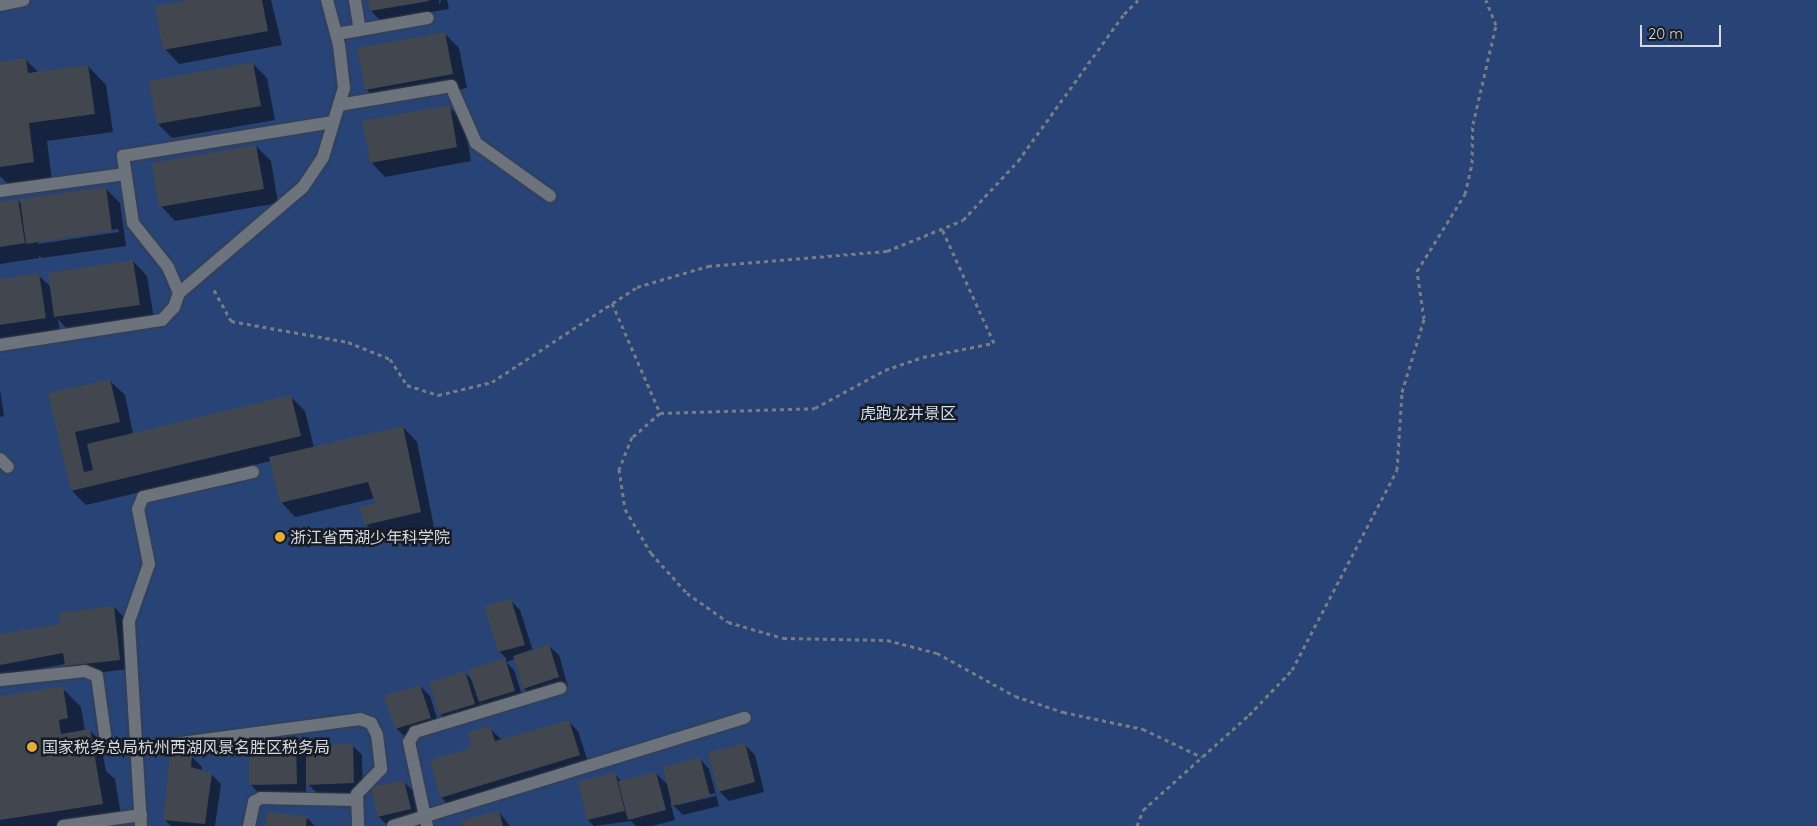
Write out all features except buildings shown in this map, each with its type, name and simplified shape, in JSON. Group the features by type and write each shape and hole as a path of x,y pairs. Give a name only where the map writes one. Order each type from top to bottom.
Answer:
{"street":[{"path":"0,5 23,0"},
{"path":"0,345 162,320 174,307 178,293 304,187 323,157 344,88 337,34 327,0"},
{"path":"355,0 360,30"},
{"path":"337,34 428,18"},
{"path":"339,105 451,86 476,143 550,196"},
{"path":"178,293 168,267 133,223 123,156 333,122"},
{"path":"0,191 125,174"},
{"path":"64,826 141,821 129,621 149,564 138,508 143,497 253,472"},
{"path":"0,680 85,671 97,676 108,749"},
{"path":"426,821 409,742 415,732 561,688"},
{"path":"393,826 426,821 745,718"},
{"path":"136,749 360,719 371,723 377,735 381,769 357,794 358,826"},
{"path":"249,826 254,802 261,798 357,800"}],"path":[{"path":"203,272 231,321 348,342 390,359 407,385 438,395 492,382 637,287 708,266 887,251 963,220 1018,161 1138,0"},
{"path":"1136,826 1143,810 1249,715 1292,670 1397,470 1402,392 1424,319 1417,271 1465,194 1472,163 1473,124 1496,25 1486,0"},
{"path":"942,229 994,343 923,357 885,370 815,408 660,412 632,437 619,470 625,509 651,554 687,593 728,622 783,638 887,640 937,653 1015,696 1063,712 1143,729 1202,758"},
{"path":"612,303 660,412"}],"green space":[{"name":"虎跑龙井景区","path":"0,0 1817,0 1817,826 0,826"}],"place":[{"name":"浙江省西湖少年科学院","path":"280,537"},
{"name":"国家税务总局杭州西湖风景名胜区税务局","path":"32,747"}]}
